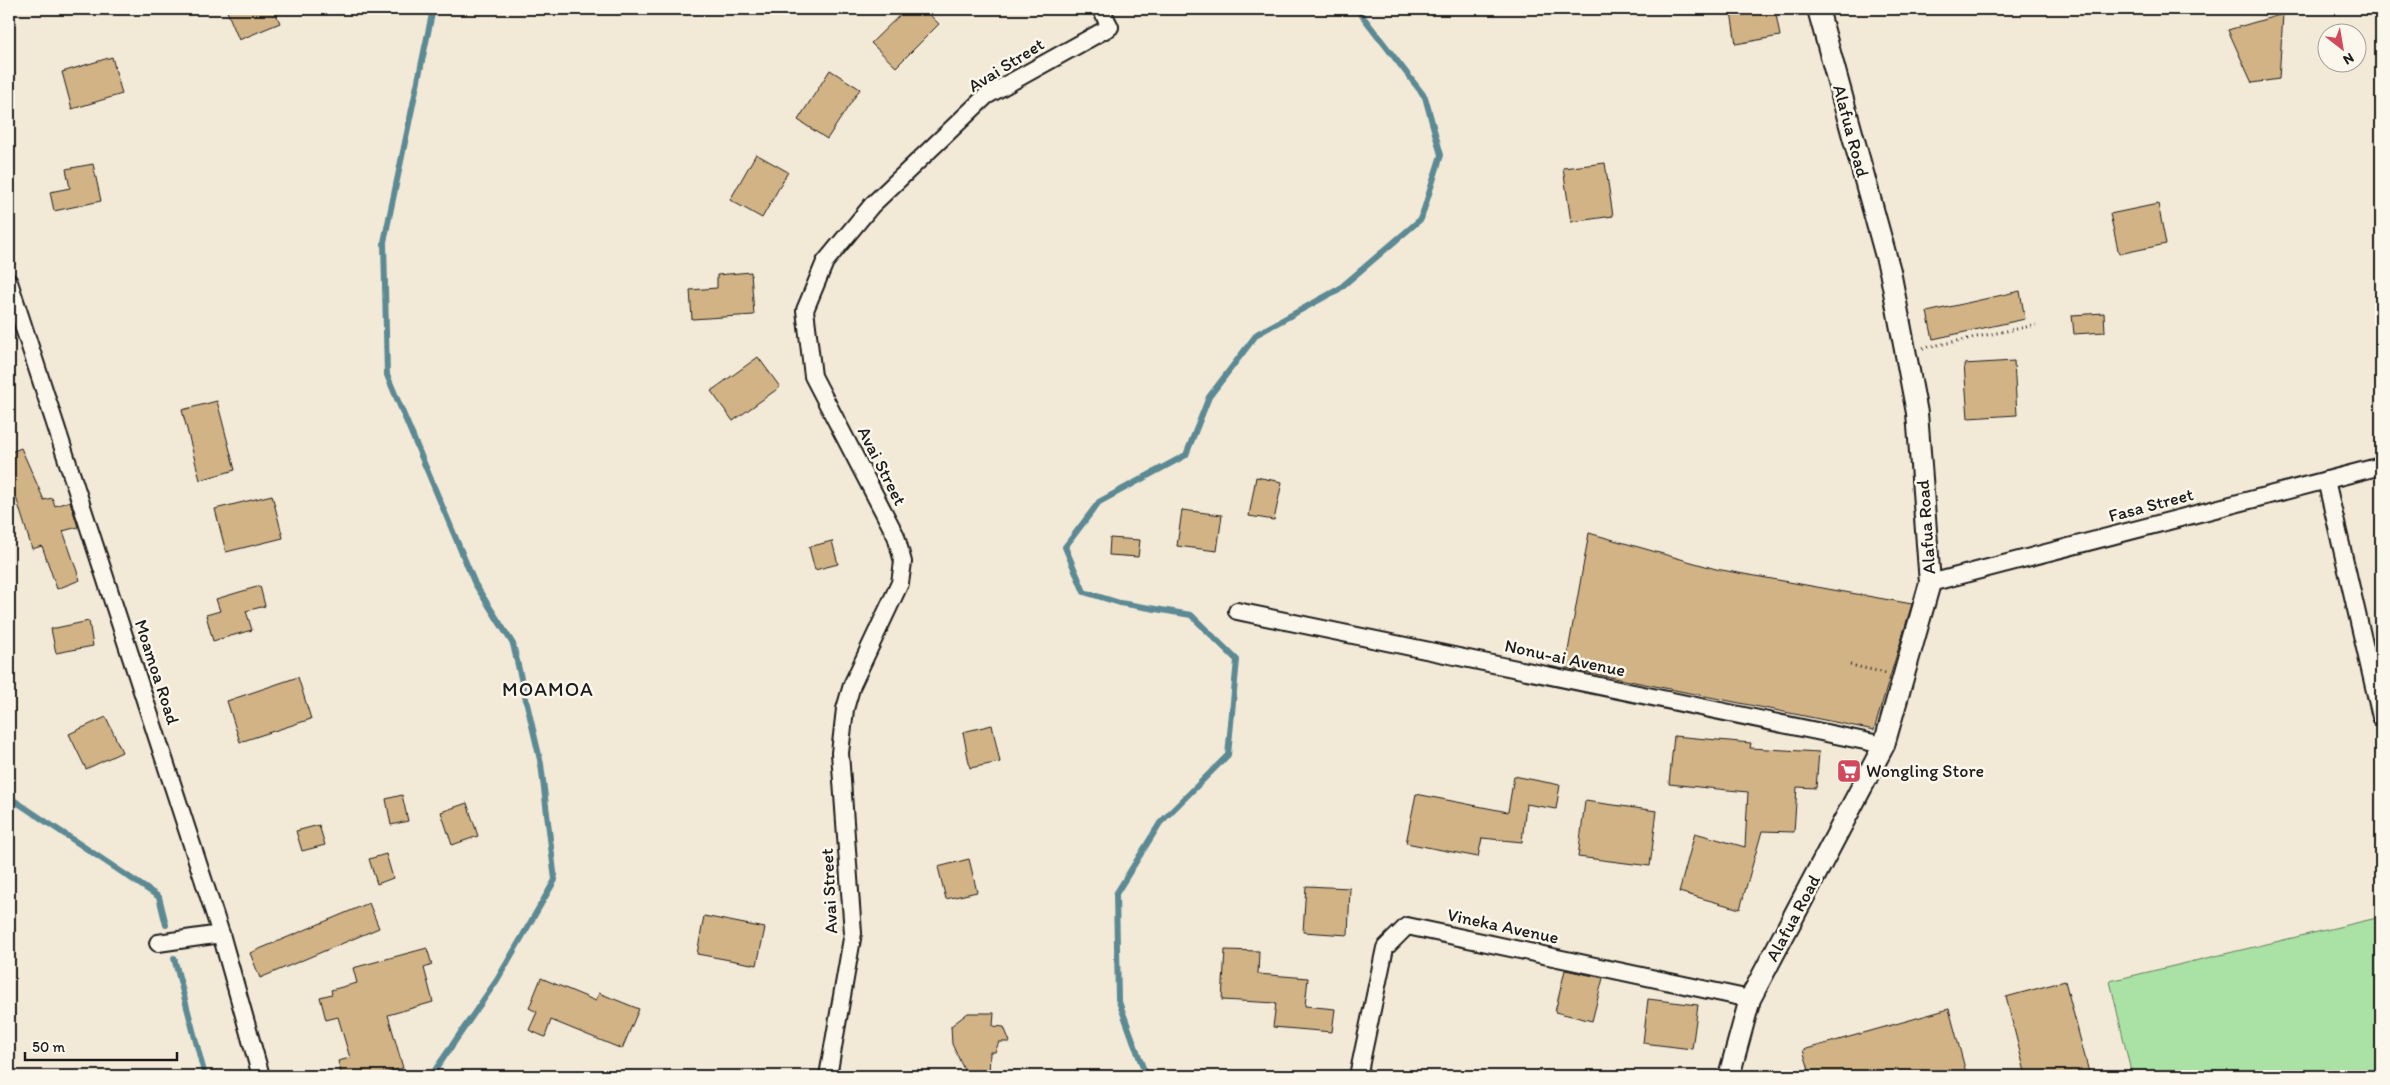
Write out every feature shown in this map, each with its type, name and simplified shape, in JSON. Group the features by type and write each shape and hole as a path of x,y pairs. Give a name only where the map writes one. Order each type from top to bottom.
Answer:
{"street":[{"name":"Avai Street","path":"828,1076 852,933 840,753 845,709 852,685 900,583 902,562 896,536 813,376 805,310 825,262 872,205 986,96 1110,27 1101,9"},
{"name":"Alafua Road","path":"1729,1076 1750,999 1884,745 1930,583 1917,413 1890,271 1818,9"},
{"name":"Moamoa Road","path":"9,282 221,934 261,1076"},
{"name":"Fasa Street","path":"1930,583 2381,466"},
{"path":"2326,480 2381,717"},
{"name":"Nonu-ai Avenue","path":"1237,611 1884,745"},
{"name":"Vineka Avenue","path":"1358,1076 1385,948 1406,926 1750,999"},
{"path":"158,943 221,934"}],"path":[{"path":"1905,352 2036,325"},
{"path":"1850,665 1903,678"},
{"path":"896,1076 912,1073"}],"green space":[{"path":"2381,917 2381,1076 2132,1076 2110,981"}],"building":[{"path":"226,9 274,9 280,23 239,40"},
{"path":"906,9 924,9 939,24 896,67 871,43"},
{"path":"1750,9 1775,9 1780,36 1736,44 1731,12"},
{"path":"2283,14 2279,79 2252,83 2228,30"},
{"path":"112,57 122,94 72,109 62,72"},
{"path":"830,70 860,89 827,139 798,120"},
{"path":"756,154 788,172 762,218 730,200"},
{"path":"1605,163 1613,216 1571,222 1563,168"},
{"path":"93,164 101,201 54,211 50,192 70,188 66,169"},
{"path":"2158,204 2166,244 2119,254 2110,214"},
{"path":"751,272 754,315 692,319 690,290 717,288 717,275"},
{"path":"2020,291 2025,319 1933,339 1927,312"},
{"path":"2104,313 2105,332 2074,334 2072,315"},
{"path":"758,357 780,387 733,421 711,391"},
{"path":"2014,361 2017,415 1968,418 1964,364"},
{"path":"217,401 235,470 200,480 182,410"},
{"path":"21,448 44,500 52,498 55,506 70,501 78,527 63,531 80,580 57,589 42,546 32,549 16,497 9,501 9,453"},
{"path":"1256,477 1282,482 1274,520 1249,516"},
{"path":"272,495 283,538 226,552 215,509"},
{"path":"1182,510 1222,515 1217,551 1177,546"},
{"path":"1589,533 1716,569 1912,604 1874,730 1565,668"},
{"path":"1110,538 1140,540 1138,557 1109,555"},
{"path":"832,541 838,564 815,570 809,547"},
{"path":"260,586 265,606 246,611 252,630 213,641 206,615 220,611 216,599"},
{"path":"89,621 93,646 56,653 51,629"},
{"path":"298,677 311,719 240,742 227,701"},
{"path":"106,717 122,752 86,769 69,734"},
{"path":"992,725 1000,762 970,768 963,732"},
{"path":"1674,736 1751,743 1750,748 1819,752 1816,788 1797,787 1794,832 1762,831 1740,909 1679,892 1695,833 1745,847 1748,792 1669,784"},
{"path":"1514,776 1560,785 1556,809 1526,804 1522,842 1482,838 1478,857 1406,843 1416,794 1508,812"},
{"path":"402,795 408,821 391,825 386,799"},
{"path":"1585,801 1657,811 1650,866 1578,857"},
{"path":"467,803 478,836 452,845 441,812"},
{"path":"319,825 325,845 302,851 296,831"},
{"path":"386,854 393,878 377,884 369,859"},
{"path":"969,859 977,892 946,899 938,867"},
{"path":"1306,886 1350,888 1348,935 1303,932"},
{"path":"369,903 379,928 260,978 250,953"},
{"path":"704,916 765,928 757,965 697,954"},
{"path":"427,948 432,965 424,968 433,1002 388,1015 403,1068 388,1072 389,1076 342,1076 338,1061 350,1058 338,1017 326,1020 320,997 332,994 331,990 357,983 353,968"},
{"path":"1225,950 1259,951 1258,974 1308,978 1305,1006 1335,1009 1332,1032 1273,1027 1276,1003 1222,1000"},
{"path":"1565,970 1603,978 1592,1021 1555,1012"},
{"path":"541,978 596,1001 599,993 639,1009 622,1049 551,1020 545,1037 529,1030 537,1012 529,1008"},
{"path":"2065,981 2090,1076 2026,1076 2006,997"},
{"path":"1648,999 1698,1005 1692,1049 1643,1043"},
{"path":"1949,1009 1967,1076 1811,1076 1803,1050"},
{"path":"968,1013 994,1013 993,1026 1004,1027 1010,1042 999,1042 995,1052 990,1052 989,1076 967,1076 952,1044 951,1026"}],"waterway":[{"path":"431,1076 497,980 555,880 541,764 513,644 475,584 387,375 384,242 433,9"},
{"path":"1146,1076 1118,999 1116,894 1160,823 1228,755 1237,660 1191,615 1120,603 1084,592 1065,547 1099,502 1186,455 1209,397 1257,334 1339,289 1421,219 1441,155 1425,97 1357,9"},
{"path":"9,797 159,897 166,925"},
{"path":"174,958 205,1076"}],"place":[{"name":"Wongling Store","path":"1849,771"}],"district":[{"name":"MOAMOA","path":"548,689"}]}
